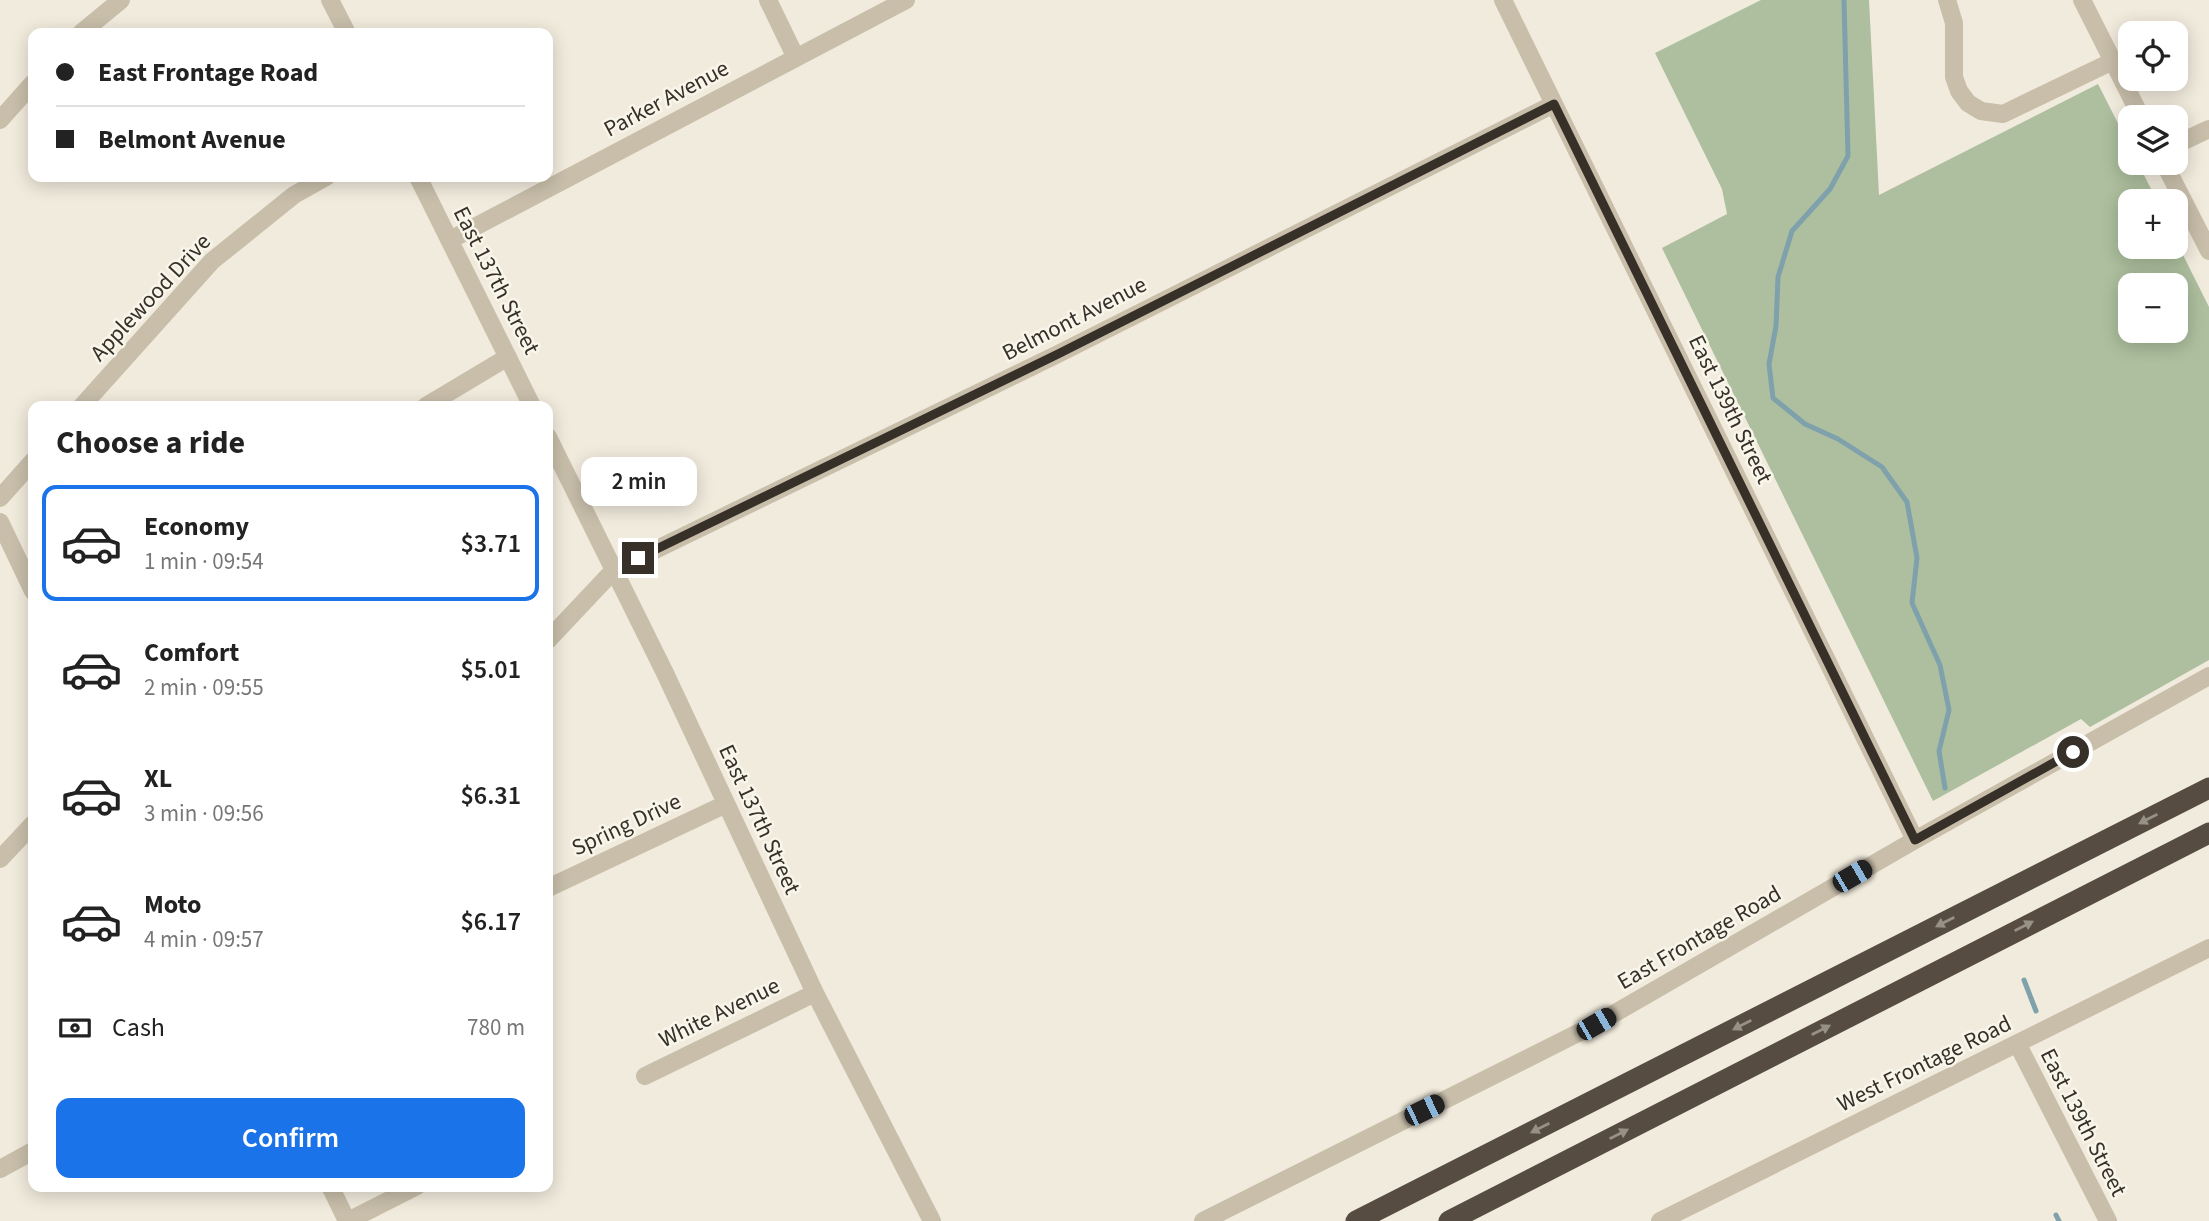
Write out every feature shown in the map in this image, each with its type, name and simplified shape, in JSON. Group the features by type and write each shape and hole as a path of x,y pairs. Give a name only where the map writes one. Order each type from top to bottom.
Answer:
{"highway":[{"path":"1356,1221 2209,788"},
{"path":"1449,1221 2209,833"}],"street":[{"path":"87,28 121,0"},
{"path":"330,0 344,28"},
{"path":"768,0 796,58"},
{"name":"Parker Avenue","path":"450,240 906,0"},
{"name":"East 139th Street","path":"1503,0 1915,840"},
{"path":"1947,0 1954,23 1954,77 1959,92 1968,103 1981,111 2003,114 2113,61"},
{"path":"2082,0 2135,105"},
{"path":"0,120 28,89"},
{"name":"Belmont Avenue","path":"614,570 1071,348 1554,104"},
{"path":"2188,139 2209,129"},
{"path":"2170,175 2209,251"},
{"name":"Applewood Drive","path":"86,401 212,261 294,195 317,182"},
{"name":"East 137th Street","path":"421,182 530,401"},
{"path":"434,401 508,356"},
{"name":"East 137th Street","path":"553,447 815,993 932,1221"},
{"path":"0,498 28,467"},
{"path":"0,522 28,581"},
{"path":"553,635 614,570"},
{"name":"East Frontage Road","path":"1203,1221 1596,1024 1915,840 2209,676"},
{"name":"Spring Drive","path":"553,886 726,804"},
{"path":"0,859 28,829"},
{"name":"West Frontage Road","path":"1660,1221 2209,948"},
{"name":"White Avenue","path":"645,1076 815,993"},
{"name":"East 139th Street","path":"2018,1045 2108,1221"},
{"path":"0,1169 28,1154"},
{"path":"333,1192 347,1221 405,1192"}],"green space":[{"path":"1761,0 1869,0 1879,195 2098,84 2118,123 2118,175 2144,175 2151,189 2118,189 2118,259 2185,259 2209,307 2209,660 2090,727 2081,719 1933,801 1662,248 1727,214 1722,189 1655,53"}],"waterway":[{"path":"1844,0 1848,156 1830,189 1792,231 1778,277 1776,326 1769,364 1773,398 1805,424 1838,439 1882,467 1907,502 1917,558 1912,603 1940,665 1949,710 1939,751 1945,788"},
{"path":"2024,980 2036,1011"},
{"path":"2056,1215 2059,1221"}],"route":[{"path":"638,558 1058,354 1554,104 1915,840 2073,752"}]}
